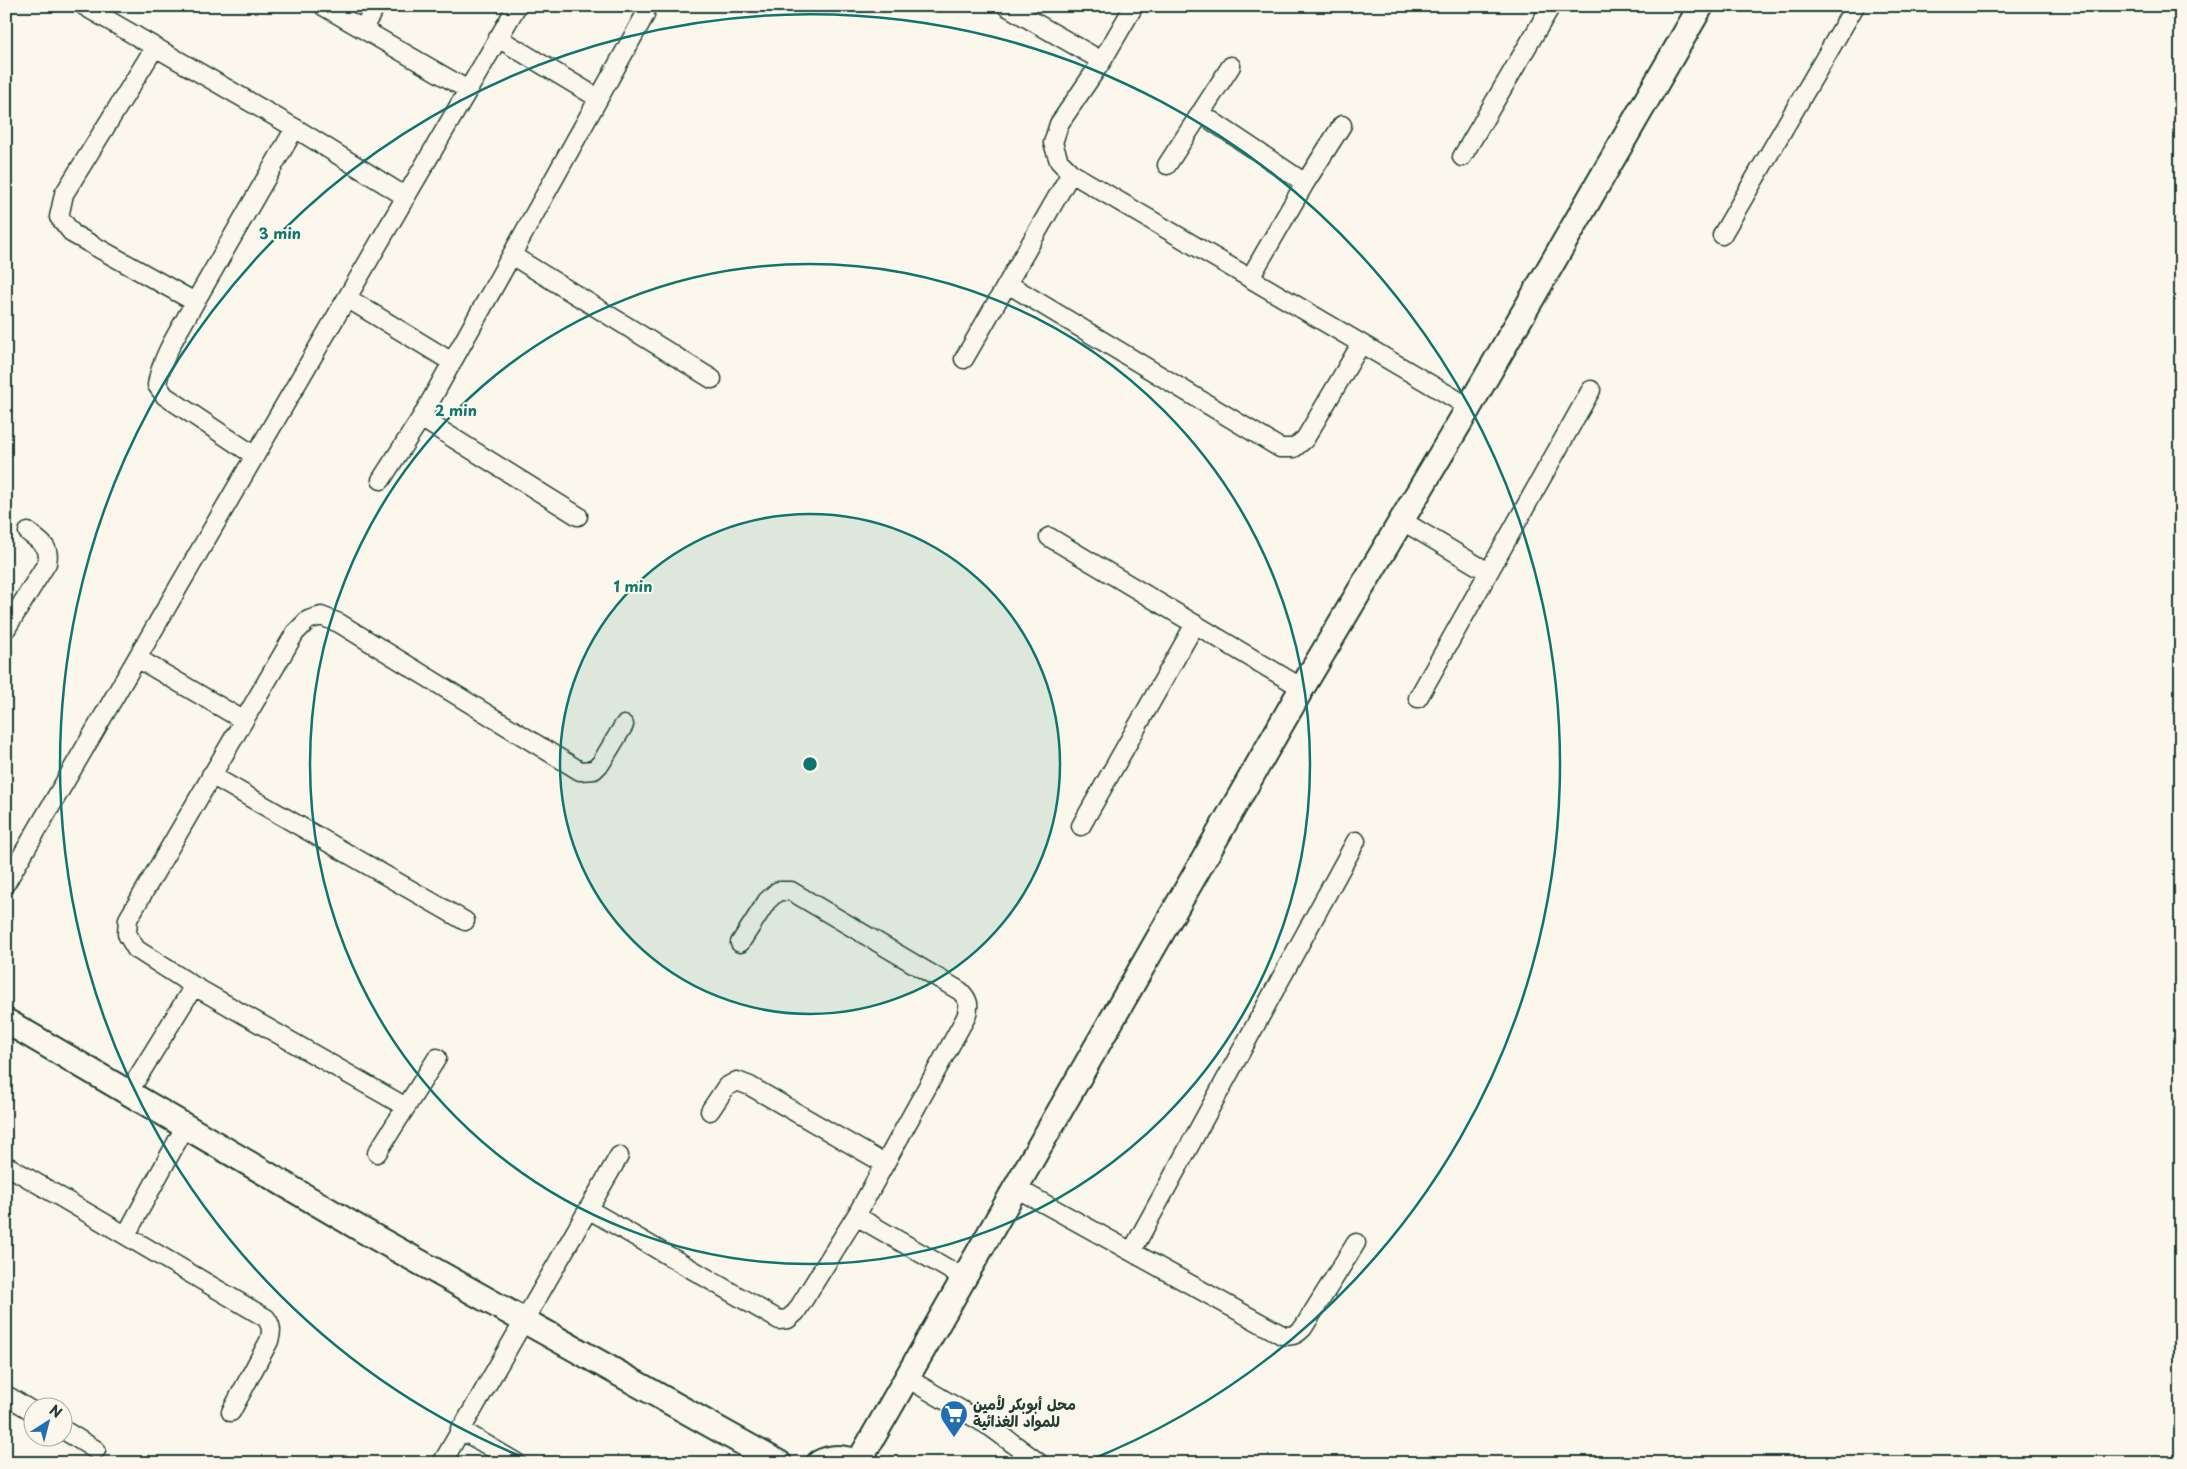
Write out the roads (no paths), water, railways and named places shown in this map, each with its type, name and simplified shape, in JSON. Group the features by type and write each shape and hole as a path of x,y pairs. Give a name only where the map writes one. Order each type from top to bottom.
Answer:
{"main road":[{"path":"820,1463 834,1457 847,1458 858,1463 1302,688 1469,407 1701,6"},
{"path":"6,1021 364,1231 779,1463"}],"street":[{"path":"84,6 295,128 406,197"},
{"path":"323,6 468,90"},
{"path":"363,28 376,6"},
{"path":"6,883 517,6"},
{"path":"1006,6 1102,61"},
{"path":"1134,6 1102,61 1060,124 1053,143 1060,161 1071,173 1469,407"},
{"path":"1462,157 1551,6"},
{"path":"1722,235 1855,6"},
{"path":"381,480 421,418 513,256 645,15"},
{"path":"498,38 598,98"},
{"path":"155,47 64,194 60,217 73,234 195,302"},
{"path":"1166,165 1231,66"},
{"path":"1200,113 1305,183"},
{"path":"1250,278 1305,183 1342,125"},
{"path":"255,456 165,396 157,385 159,372 164,360 195,302 295,128"},
{"path":"964,359 1071,173"},
{"path":"513,256 712,379"},
{"path":"1008,284 1280,448 1294,448 1305,439 1361,344"},
{"path":"347,298 452,362"},
{"path":"1418,698 1591,390"},
{"path":"421,418 578,516"},
{"path":"1401,520 1488,572"},
{"path":"6,629 47,563 49,554 46,547 28,532"},
{"path":"1048,537 1302,688"},
{"path":"406,1107 194,986 136,949 127,934 128,919 295,633 308,620 321,616 339,623 580,770 594,770 601,763 624,725"},
{"path":"1081,826 1195,624"},
{"path":"137,658 243,720"},
{"path":"211,775 465,922"},
{"path":"1132,1251 1356,841"},
{"path":"588,1210 779,1320 788,1318 796,1312 856,1216 966,1017 970,1005 967,998 960,991 791,891 778,891 767,901 740,943"},
{"path":"128,1093 194,986"},
{"path":"377,1153 437,1058"},
{"path":"710,1111 726,1086 737,1081 750,1086 885,1164"},
{"path":"126,1235 185,1127"},
{"path":"442,1463 619,1156"},
{"path":"6,1168 11,1168 266,1318 271,1324 272,1334 231,1412"},
{"path":"1016,1188 1282,1335 1296,1334 1303,1328 1356,1243"},
{"path":"856,1216 964,1278"},
{"path":"908,1378 992,1428 1039,1463"},
{"path":"6,1395 22,1405"},
{"path":"460,1429 517,1463"},
{"path":"72,1436 96,1450"}],"place":[{"name":"محل أبوبكر لأمين للمواد الغذائية","path":"954,1438"}]}
